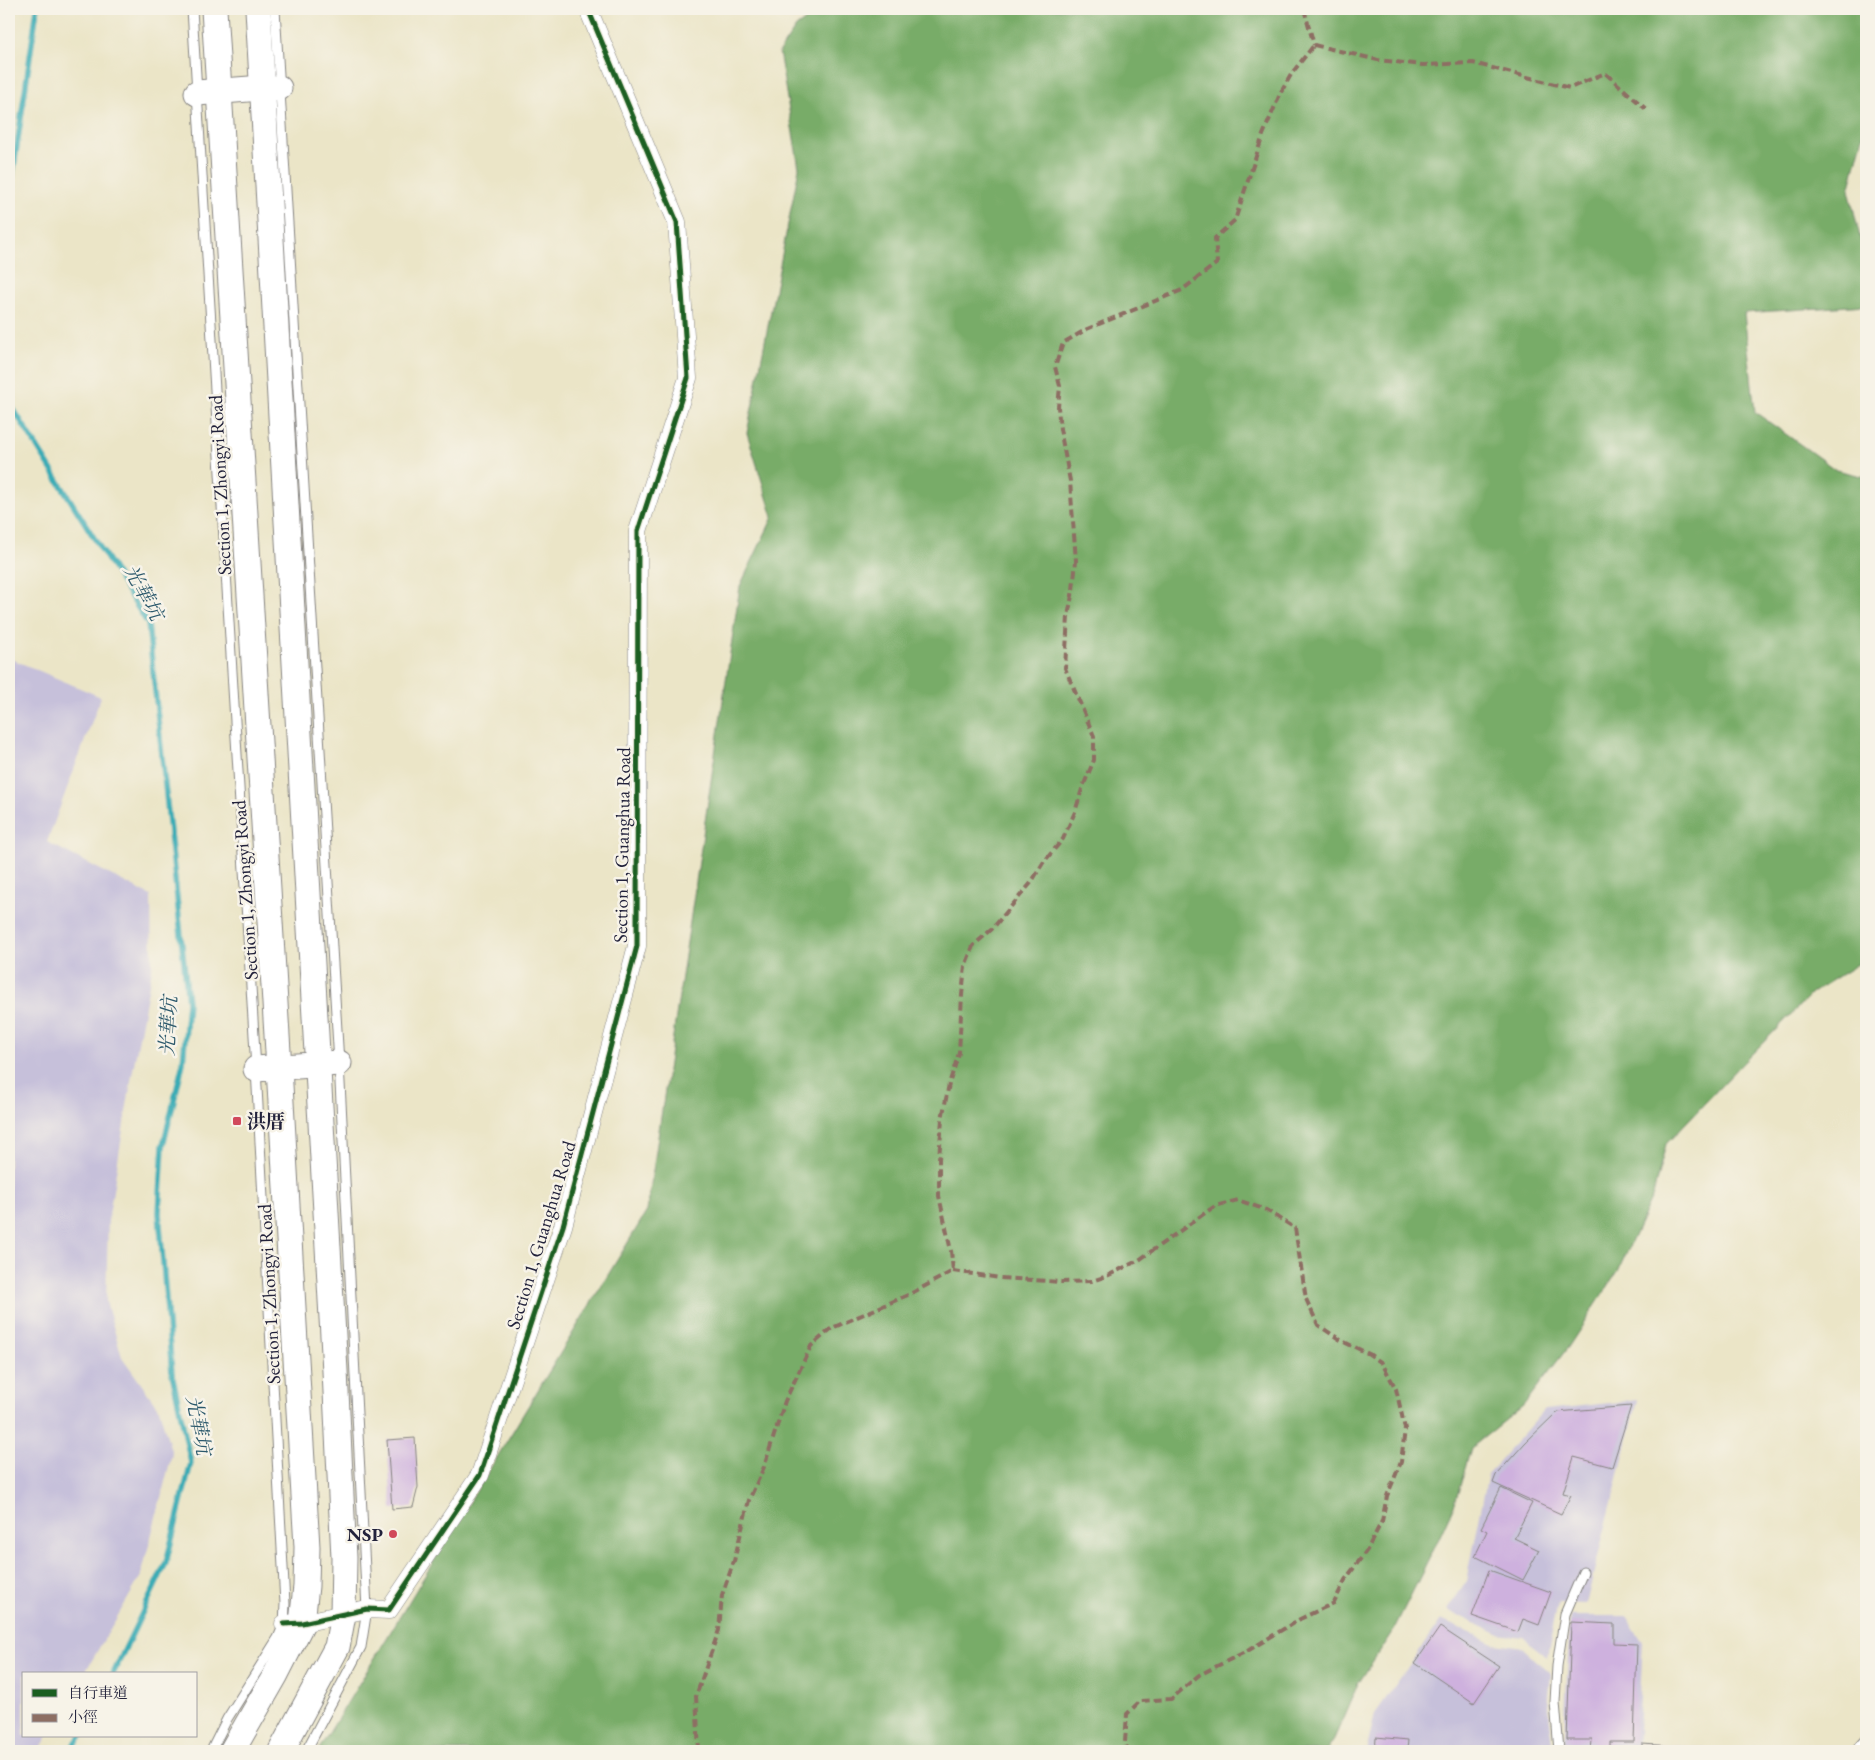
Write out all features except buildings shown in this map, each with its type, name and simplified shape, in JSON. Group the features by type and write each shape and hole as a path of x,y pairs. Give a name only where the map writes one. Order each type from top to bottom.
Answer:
{"main road":[{"name":"Section 1, Zhongyi Road","path":"214,9 208,92 268,1069 307,1547 306,1586 274,1676 232,1751"},
{"path":"258,9 271,88 328,1063 344,1558 343,1615 337,1647 281,1751"},
{"path":"208,92 271,88"},
{"path":"268,1069 328,1063"}],"street":[{"name":"Section 1, Guanghua Road","path":"293,1624 367,1609 389,1610 480,1475 563,1226 637,946 638,531 688,378 677,222 588,9"}],"lane":[{"name":"Section 1, Zhongyi Road","path":"192,9 208,92"},
{"path":"271,88 275,9"},
{"path":"306,1751 361,1647 367,1609 328,1063"},
{"path":"1559,1751 1555,1702 1557,1666 1565,1614 1583,1572"},
{"name":"Section 1, Zhongyi Road","path":"211,1751 227,1720 278,1638 293,1624"},
{"path":"1856,1751 1866,1740"}],"shaded area":[{"path":"9,658 101,697 47,842 151,896 152,969 108,1221 106,1302 122,1357 159,1409 172,1454 141,1576 85,1672 22,1672 22,1738 47,1738 39,1751 9,1751"},
{"path":"1638,1400 1586,1604 1558,1603 1547,1657 1523,1637 1498,1634 1447,1610 1467,1581 1488,1474 1544,1410"},
{"path":"1570,1616 1626,1616 1643,1642 1637,1751 1566,1751 1564,1736"},
{"path":"1441,1620 1496,1644 1523,1648 1551,1674 1548,1706 1554,1751 1366,1751 1375,1714"}],"green space":[{"path":"821,9 1866,9 1866,125 1849,190 1866,263 1866,305 1744,313 1755,412 1836,470 1866,477 1866,959 1812,993 1666,1144 1653,1195 1618,1271 1569,1346 1523,1406 1471,1448 1455,1503 1434,1549 1394,1629 1358,1684 1334,1739 1326,1751 318,1751 647,1211 740,586 773,517 747,433 799,168 779,52 796,27"}],"waterway":[{"name":"光華坑","path":"9,200 37,9"},
{"name":"光華坑","path":"9,402 148,624 188,1002 183,1063 163,1146 159,1213 172,1373 191,1463 166,1563 114,1672"},
{"name":"光華坑","path":"69,1751 79,1738"}],"marked path":[{"path":"1304,9 1314,45"},
{"path":"1314,45 1378,60 1423,65 1473,63 1570,88 1605,73 1646,109"},
{"path":"699,1751 696,1696 719,1630 722,1595 734,1561 749,1500 764,1467 785,1401 811,1346 832,1328 910,1294 953,1271 951,1251 939,1196 939,1159 942,1119 949,1084 959,1053 965,966 973,946 992,929 1031,883 1043,863 1063,839 1094,760 1094,736 1065,668 1068,616 1076,561 1070,481 1060,429 1058,407 1060,386 1055,367 1063,343 1087,329 1182,290 1217,263 1215,238 1235,220 1263,135 1280,94 1292,73 1314,45"},
{"path":"953,1271 1000,1278 1062,1282 1092,1281 1107,1276 1139,1260 1215,1206 1238,1200 1266,1210 1295,1228 1306,1299 1318,1325 1342,1341 1369,1354 1382,1363 1396,1389 1405,1429 1401,1462 1387,1496 1382,1521 1367,1550 1345,1580 1334,1603 1300,1619 1249,1650 1199,1675 1171,1699 1140,1701 1127,1714 1125,1742 1128,1751"}],"cycle path":[{"path":"284,1624 302,1623 367,1609 389,1610 480,1475 563,1226 637,946 638,531 688,378 677,222 588,9"}],"place":[{"name":"洪厝","path":"237,1121"},
{"name":"NSP","path":"393,1534"}]}
